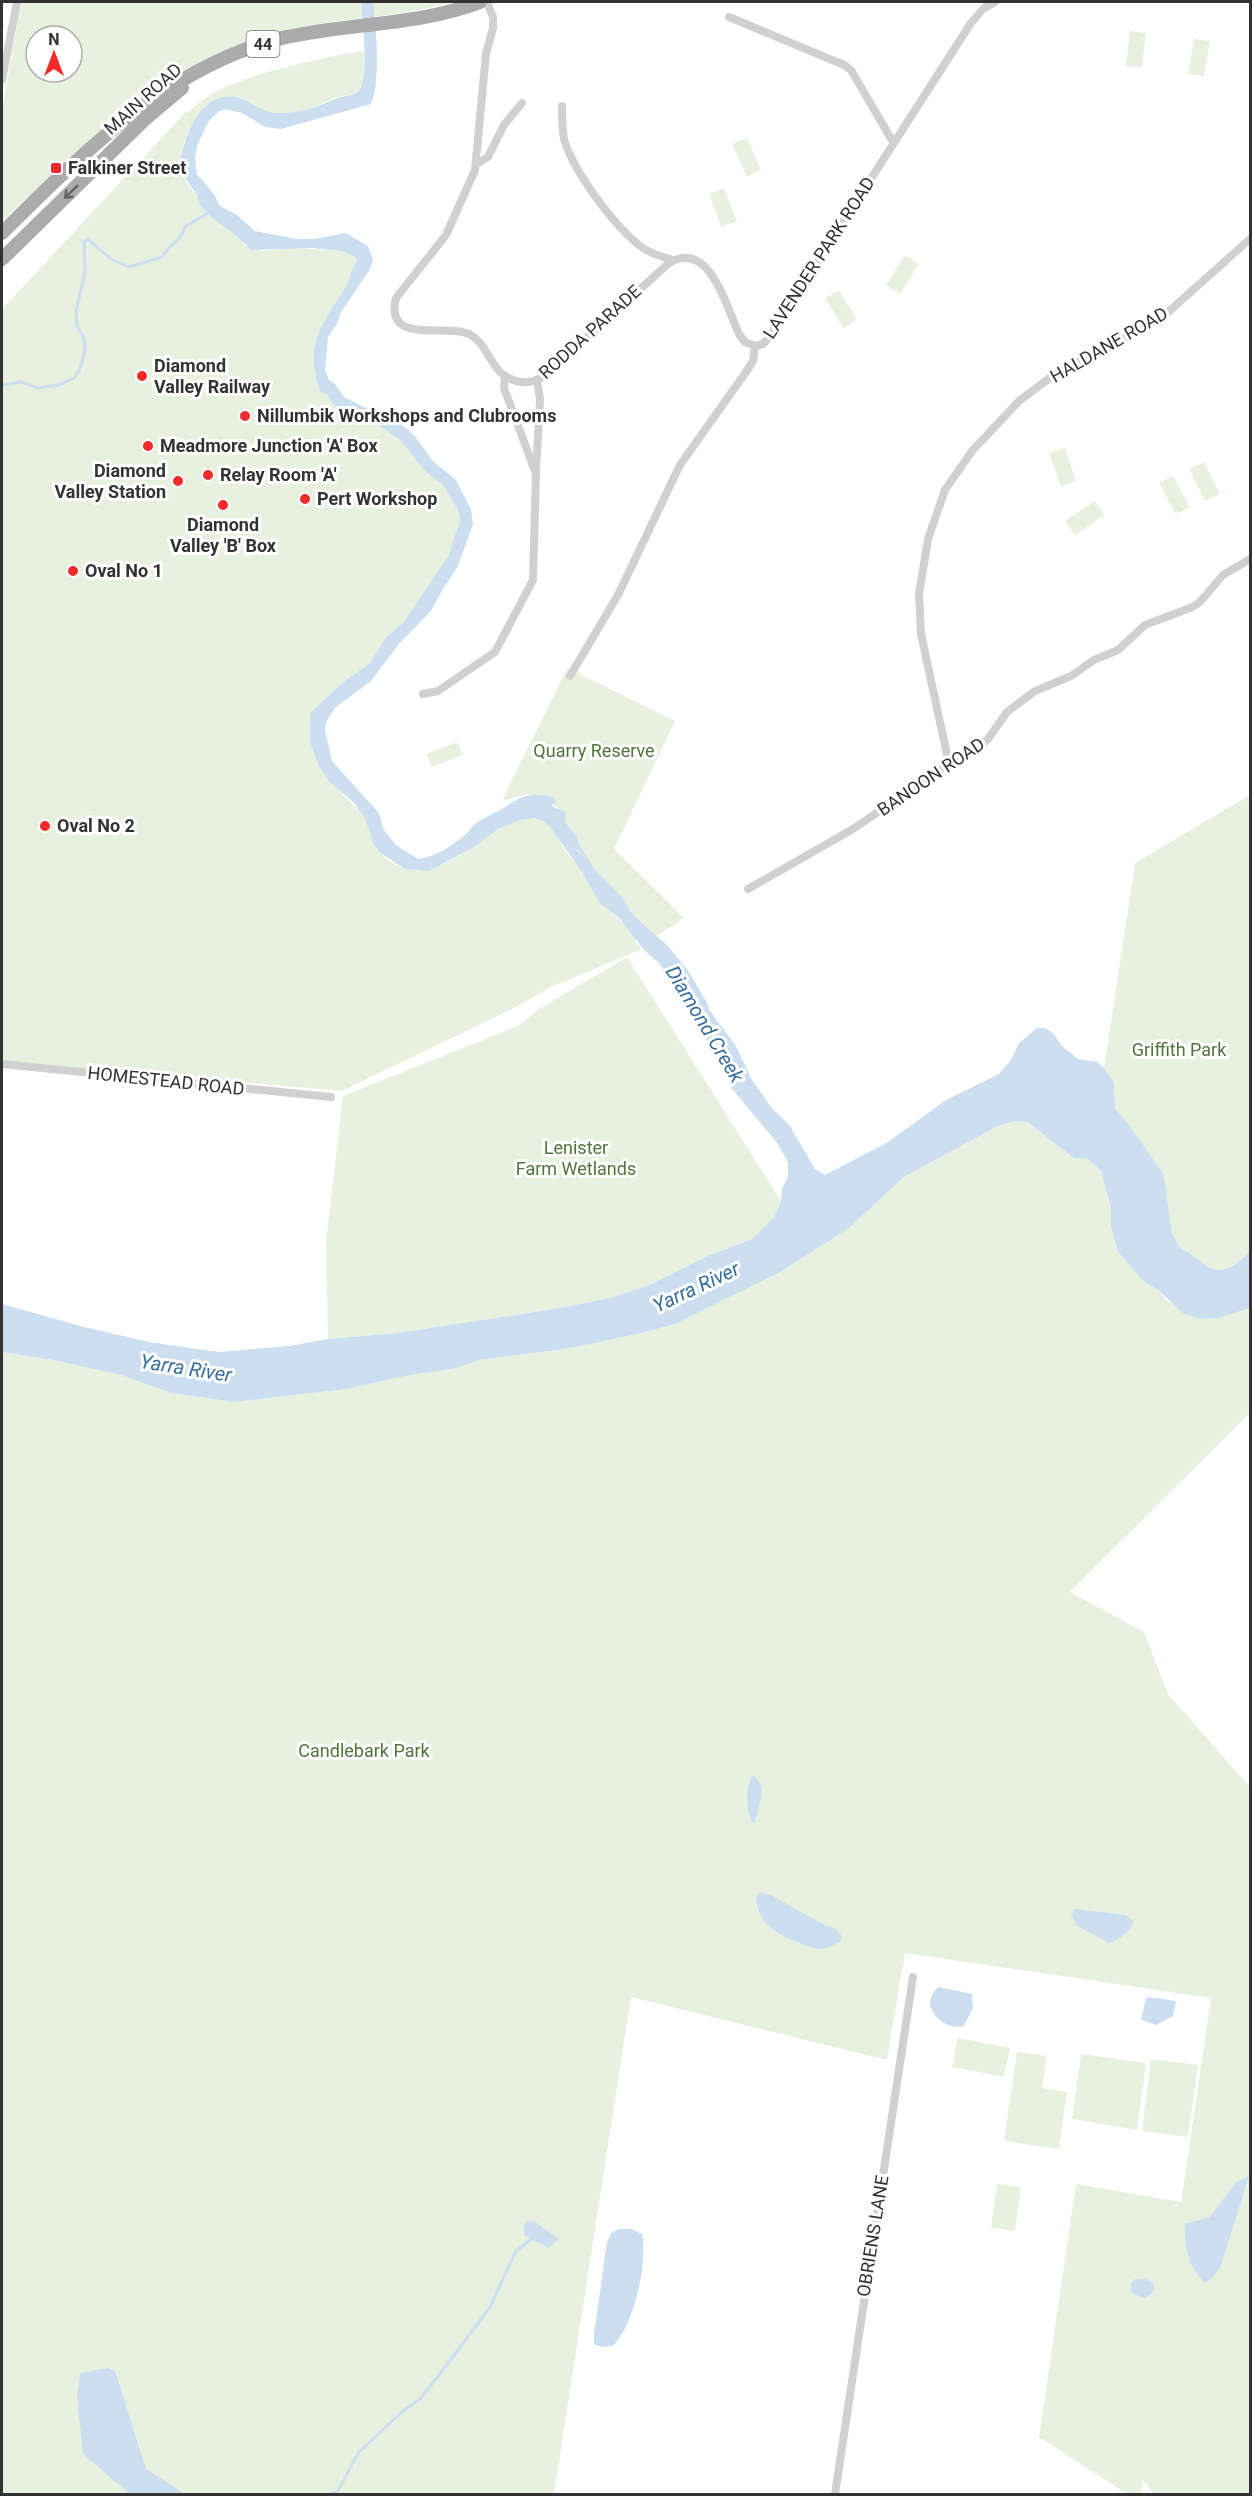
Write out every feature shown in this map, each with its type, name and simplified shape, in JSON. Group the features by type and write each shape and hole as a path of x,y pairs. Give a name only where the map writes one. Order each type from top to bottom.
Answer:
{"main road":[{"name":"MAIN ROAD","path":"2,233 87,152 134,113 163,92 206,67 261,44 323,31 431,14 480,2"},
{"name":"MAIN ROAD","path":"2,258 144,120 206,67"},
{"path":"87,152 88,174"}],"street":[{"path":"2,80 17,2"},
{"path":"487,2 493,17 493,28 486,54 477,164 446,235 399,293 394,304 399,321 414,330 455,331 472,336 480,344 495,368 505,376 504,388 536,474"},
{"name":"LAVENDER PARK ROAD","path":"570,676 618,595 676,472 753,361 755,346 763,344 770,336 971,23 984,9 995,2"},
{"path":"729,17 851,70 893,142"},
{"path":"477,164 488,157 504,125 522,103"},
{"path":"562,106 564,138 568,150 608,213 641,246 654,254 671,262 683,258 693,260 713,275 739,334 745,342 755,346"},
{"name":"HALDANE ROAD","path":"949,764 921,634 920,594 928,539 945,490 972,451 1019,401 1059,371 1107,348 1166,314 1251,239"},
{"name":"RODDA PARADE","path":"505,376 523,382 537,380 671,262"},
{"path":"423,694 438,691 495,652 531,587 534,573 540,399 537,380"},
{"name":"BANOON ROAD","path":"748,889 853,829 988,739 1007,712 1035,691 1071,676 1102,655 1118,650 1145,625 1199,603 1223,575 1251,559"},
{"name":"HOMESTEAD ROAD","path":"2,1064 331,1097"},
{"name":"OBRIENS LANE","path":"835,2494 913,1977"}],"green space":[{"path":"21,2 454,2 274,33 242,43 212,57 115,123 57,170 2,221 2,111"},
{"path":"1130,31 1146,33 1142,68 1126,66"},
{"path":"1194,39 1210,41 1204,76 1188,74"},
{"path":"364,50 363,82 359,90 352,94 306,110 281,114 261,110 229,97 209,104 193,124 182,148 180,160 182,174 200,200 200,205 245,246 261,251 295,248 343,251 356,258 356,264 346,286 322,325 318,336 314,360 315,375 320,391 327,395 336,408 375,423 399,439 425,471 443,485 458,510 460,520 448,556 403,623 386,637 370,663 346,680 314,709 310,725 311,733 339,790 365,818 372,840 379,852 402,867 424,870 446,863 506,824 524,818 542,821 553,829 568,855 580,867 600,899 633,933 637,938 634,940 642,949 551,987 514,1008 342,1091 2,1061 2,309 183,115 206,98 231,85 268,72"},
{"path":"747,138 761,170 747,177 732,144"},
{"path":"724,188 737,221 721,227 709,194"},
{"path":"905,255 919,264 900,294 886,285"},
{"path":"839,290 857,320 843,328 825,298"},
{"path":"1065,448 1076,481 1061,487 1049,453"},
{"path":"1204,462 1220,494 1205,501 1189,469"},
{"path":"1173,476 1190,507 1176,514 1159,483"},
{"path":"1095,501 1104,515 1075,535 1065,521"},
{"name":"Quarry Reserve","path":"567,668 675,721 614,849 684,918 657,936 633,915 621,896 576,850 570,827 565,822 561,811 552,804 528,794 502,801"},
{"path":"458,742 463,755 432,767 426,754"},
{"name":"Griffith Park","path":"1250,795 1250,1251 1235,1264 1218,1270 1205,1265 1181,1249 1172,1233 1164,1175 1115,1108 1114,1082 1104,1068 1135,863"},
{"name":"Lenister Farm Wetlands","path":"627,957 781,1201 774,1217 752,1239 705,1257 649,1285 614,1297 560,1308 397,1333 328,1339 326,1242 343,1096 518,1026 539,1009"},
{"name":"Candlebark Park","path":"1015,1121 1027,1122 1074,1158 1088,1159 1101,1171 1111,1210 1111,1228 1118,1252 1143,1281 1158,1290 1168,1302 1219,1318 1250,1308 1250,1413 1070,1592 1144,1632 1168,1694 1250,1787 1250,2494 1154,2494 1143,2480 1141,2494 1127,2494 1039,2437 1076,2184 1181,2202 1211,1998 905,1953 887,2060 631,1997 554,2494 2,2494 2,1352 53,1360 121,1375 171,1393 234,1402 347,1389 405,1376 457,1368 478,1360 566,1349 642,1333 675,1324 782,1271 849,1228 904,1177 998,1126"},
{"path":"958,2038 1010,2048 1004,2077 952,2067"},
{"path":"1017,2052 1047,2056 1042,2088 1067,2092 1059,2149 1004,2141"},
{"path":"1081,2054 1146,2063 1137,2130 1072,2119"},
{"path":"1151,2059 1198,2065 1188,2137 1142,2131"},
{"path":"997,2184 1021,2187 1015,2231 991,2228"}],"water":[{"name":"Yarra River","path":"362,2 373,2 377,68 371,104 281,129 265,127 242,113 225,109 209,121 197,146 195,159 197,174 214,194 220,206 236,214 255,231 297,239 314,239 346,233 368,246 373,260 369,271 341,312 338,322 328,337 325,370 329,380 335,384 344,397 372,411 392,416 414,435 433,461 456,480 471,509 473,524 458,566 431,611 399,644 371,681 335,708 326,722 325,730 332,761 379,813 384,830 396,845 418,859 444,850 479,821 521,798 532,795 554,797 556,803 552,804 553,807 566,812 565,822 577,836 579,847 576,850 621,896 633,915 669,947 689,972 710,1011 736,1046 752,1080 772,1108 790,1126 815,1169 825,1175 888,1142 946,1100 999,1074 1011,1060 1019,1043 1037,1028 1044,1028 1052,1032 1063,1047 1078,1059 1097,1062 1114,1082 1115,1108 1164,1175 1172,1233 1181,1249 1205,1265 1218,1270 1235,1264 1250,1251 1250,1308 1219,1318 1201,1319 1183,1313 1158,1290 1143,1281 1118,1252 1111,1228 1111,1209 1101,1171 1088,1159 1074,1158 1027,1122 1015,1121 998,1126 904,1177 849,1228 782,1271 675,1324 642,1333 566,1349 479,1360 457,1368 405,1376 347,1389 234,1402 171,1393 121,1375 53,1360 2,1352 2,1304 149,1342 219,1352 397,1333 560,1308 614,1297 649,1285 705,1257 752,1239 774,1217 781,1201 782,1188 788,1177 788,1163 778,1144 733,1090 713,1049 689,1014 660,964 644,950 619,918 600,903 580,869 550,827 534,818 520,820 498,829 472,848 428,871 405,869 379,852 373,843 365,818 354,803 329,781 319,766 310,742 310,714 346,680 370,663 386,637 403,623 448,556 460,520 458,510 443,485 425,471 399,439 375,423 336,408 327,395 320,391 315,375 314,360 318,336 322,325 346,286 356,264 356,258 343,251 311,248 251,250 212,218 200,205 179,166 185,142 196,117 214,100 225,97 239,98 272,113 285,113 322,105 358,92 363,81 364,70"},
{"path":"753,1775 758,1780 761,1790 755,1822 752,1822 750,1817 747,1798"},
{"path":"760,1892 771,1895 826,1926 835,1928 841,1935 841,1942 817,1949 775,1931 760,1914 756,1897"},
{"path":"1074,1909 1125,1915 1134,1921 1124,1935 1109,1943 1077,1926 1071,1914"},
{"path":"939,1987 972,1994 973,2008 964,2026 948,2025 935,2015 930,2001"},
{"path":"1149,1997 1176,2001 1173,2016 1156,2025 1141,2020 1146,1999"},
{"path":"1249,2176 1220,2268 1205,2283 1199,2277 1188,2256 1185,2224 1210,2217 1236,2182"},
{"path":"534,2221 559,2239 549,2248 524,2235 524,2224"},
{"path":"619,2229 632,2229 642,2234 641,2277 633,2309 621,2336 613,2346 601,2347 594,2344 594,2334 607,2242 611,2233"},
{"path":"1135,2279 1145,2279 1153,2283 1155,2288 1151,2294 1144,2298 1134,2294 1131,2291 1131,2283"},
{"path":"108,2368 115,2371 146,2469 185,2494 130,2494 83,2454 77,2397 80,2373"}],"waterway":[{"path":"2,385 21,382 38,388 59,385 74,378 80,369 85,350 84,338 77,326 76,311 85,272 84,242 88,239 111,259 129,267 162,257 181,236 185,227 211,211"},
{"name":"Diamond Creek","path":"578,846 592,868"},
{"path":"330,2494 337,2492 359,2452 403,2411 420,2399 490,2307 516,2251 532,2239"}],"place":[{"name":"Falkiner Street","path":"56,168"},
{"name":"Diamond Valley Railway","path":"142,376"},
{"name":"Nillumbik Workshops and Clubrooms","path":"245,416"},
{"name":"Meadmore Junction 'A' Box","path":"148,446"},
{"name":"Relay Room 'A'","path":"208,475"},
{"name":"Diamond Valley Station","path":"178,481"},
{"name":"Pert Workshop","path":"305,499"},
{"name":"Diamond Valley 'B' Box","path":"223,505"},
{"name":"Oval No 1","path":"73,571"},
{"name":"Oval No 2","path":"45,826"}]}
